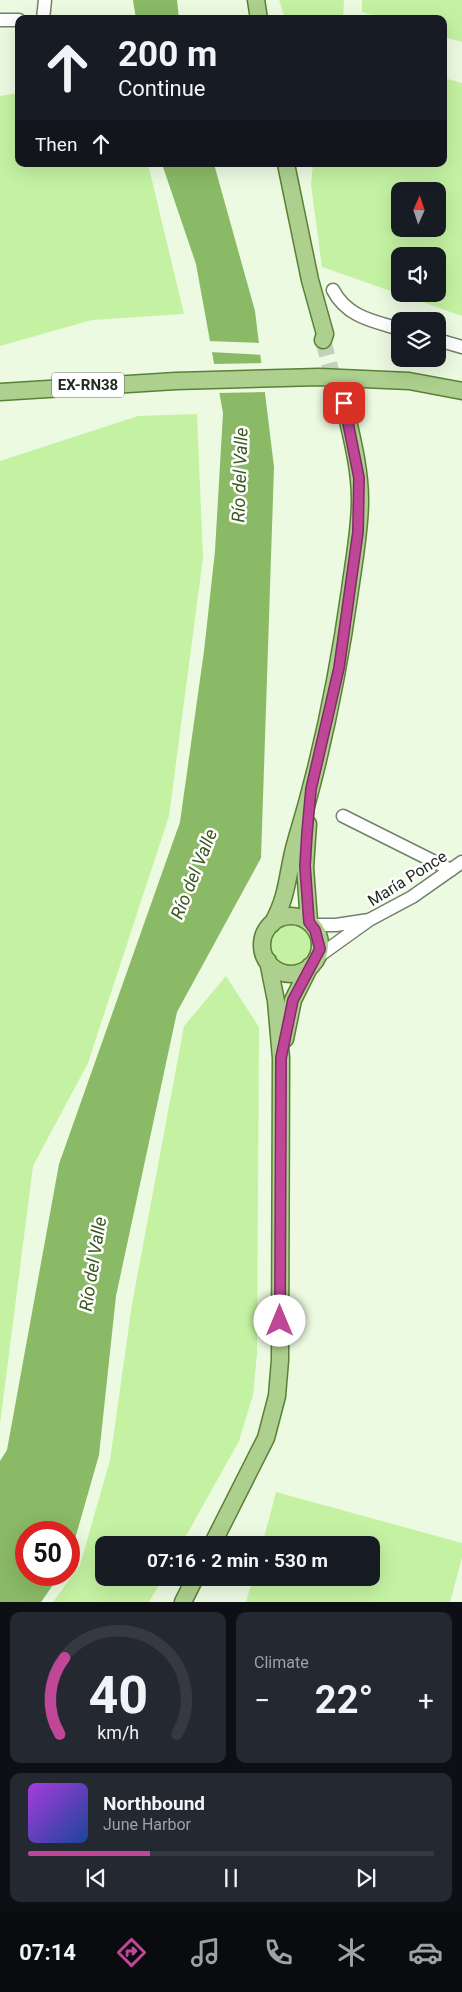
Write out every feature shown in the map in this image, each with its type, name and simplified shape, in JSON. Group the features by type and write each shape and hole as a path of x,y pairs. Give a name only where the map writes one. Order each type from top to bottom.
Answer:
{"main road":[{"path":"256,0 258,15"},
{"path":"287,167 310,280 326,337"},
{"name":"EX-RN38","path":"0,392 176,380 319,377 385,379 458,391"},
{"path":"217,1536 266,1438 277,1396 280,1360 281,1058 276,1002 268,962 262,950 262,941 280,911 287,892 296,842 311,789 339,668 358,532 359,478 343,398"},
{"path":"281,1058 293,1000 320,949 319,939 310,924 305,866 311,789"},
{"path":"272,924 290,916 310,924"},
{"path":"268,962 277,970 286,973 294,973 313,962"},
{"path":"183,1602 191,1586"}],"street":[{"path":"43,15 45,0"},
{"path":"0,20 15,20"},
{"path":"333,290 340,304 352,313 391,326"},
{"path":"446,342 462,347"},
{"path":"343,816 451,870"},
{"name":"María Ponce","path":"313,962 369,920 412,897 462,862"},
{"name":"María Ponce","path":"310,924 336,925 369,920"}],"shaded area":[{"path":"279,0 344,0 343,15 284,15"},
{"path":"362,0 462,0 462,42 447,38 447,15 371,15 362,12"},
{"path":"447,79 462,83 462,316 422,302 446,302 446,247 391,247 391,291 322,267 311,185 313,167 447,167"},
{"path":"15,94 15,167 149,167 184,314 92,320 0,346 0,96"},
{"path":"197,414 203,558 169,816 88,1063 33,1166 0,1424 0,461 138,416"},
{"path":"286,922 296,922 310,932 314,945 310,958 304,964 296,968 286,968 272,958 268,950 268,940 278,926"},
{"path":"226,976 259,1027 257,1354 253,1395 239,1441 186,1536 95,1536 95,1586 158,1586 149,1602 53,1602 65,1586 80,1586 80,1565 110,1460 132,1304 184,1026"},
{"path":"276,1492 462,1543 462,1558 450,1602 246,1602 251,1586 380,1586 380,1536 264,1536"}],"water":[{"path":"133,0 177,0 179,15 135,15"},
{"name":"Río del Valle","path":"163,167 215,167 255,311 274,467 261,858 177,1012 116,1296 99,1455 80,1522 15,1521 15,1586 52,1586 41,1602 0,1602 0,1461 7,1450 59,1164 180,822 204,651 215,551 223,413 196,264"}],"pier":[{"path":"207,341 261,343 263,355 210,352"},
{"path":"264,363 267,392 217,393 212,364"}],"tunnel":[{"path":"323,340 338,397"}],"route":[{"path":"280,1321 279,1108 281,1058 293,1000 299,985 320,949 319,939 309,922 305,866 311,789 339,668 358,532 359,478 344,403"}]}
